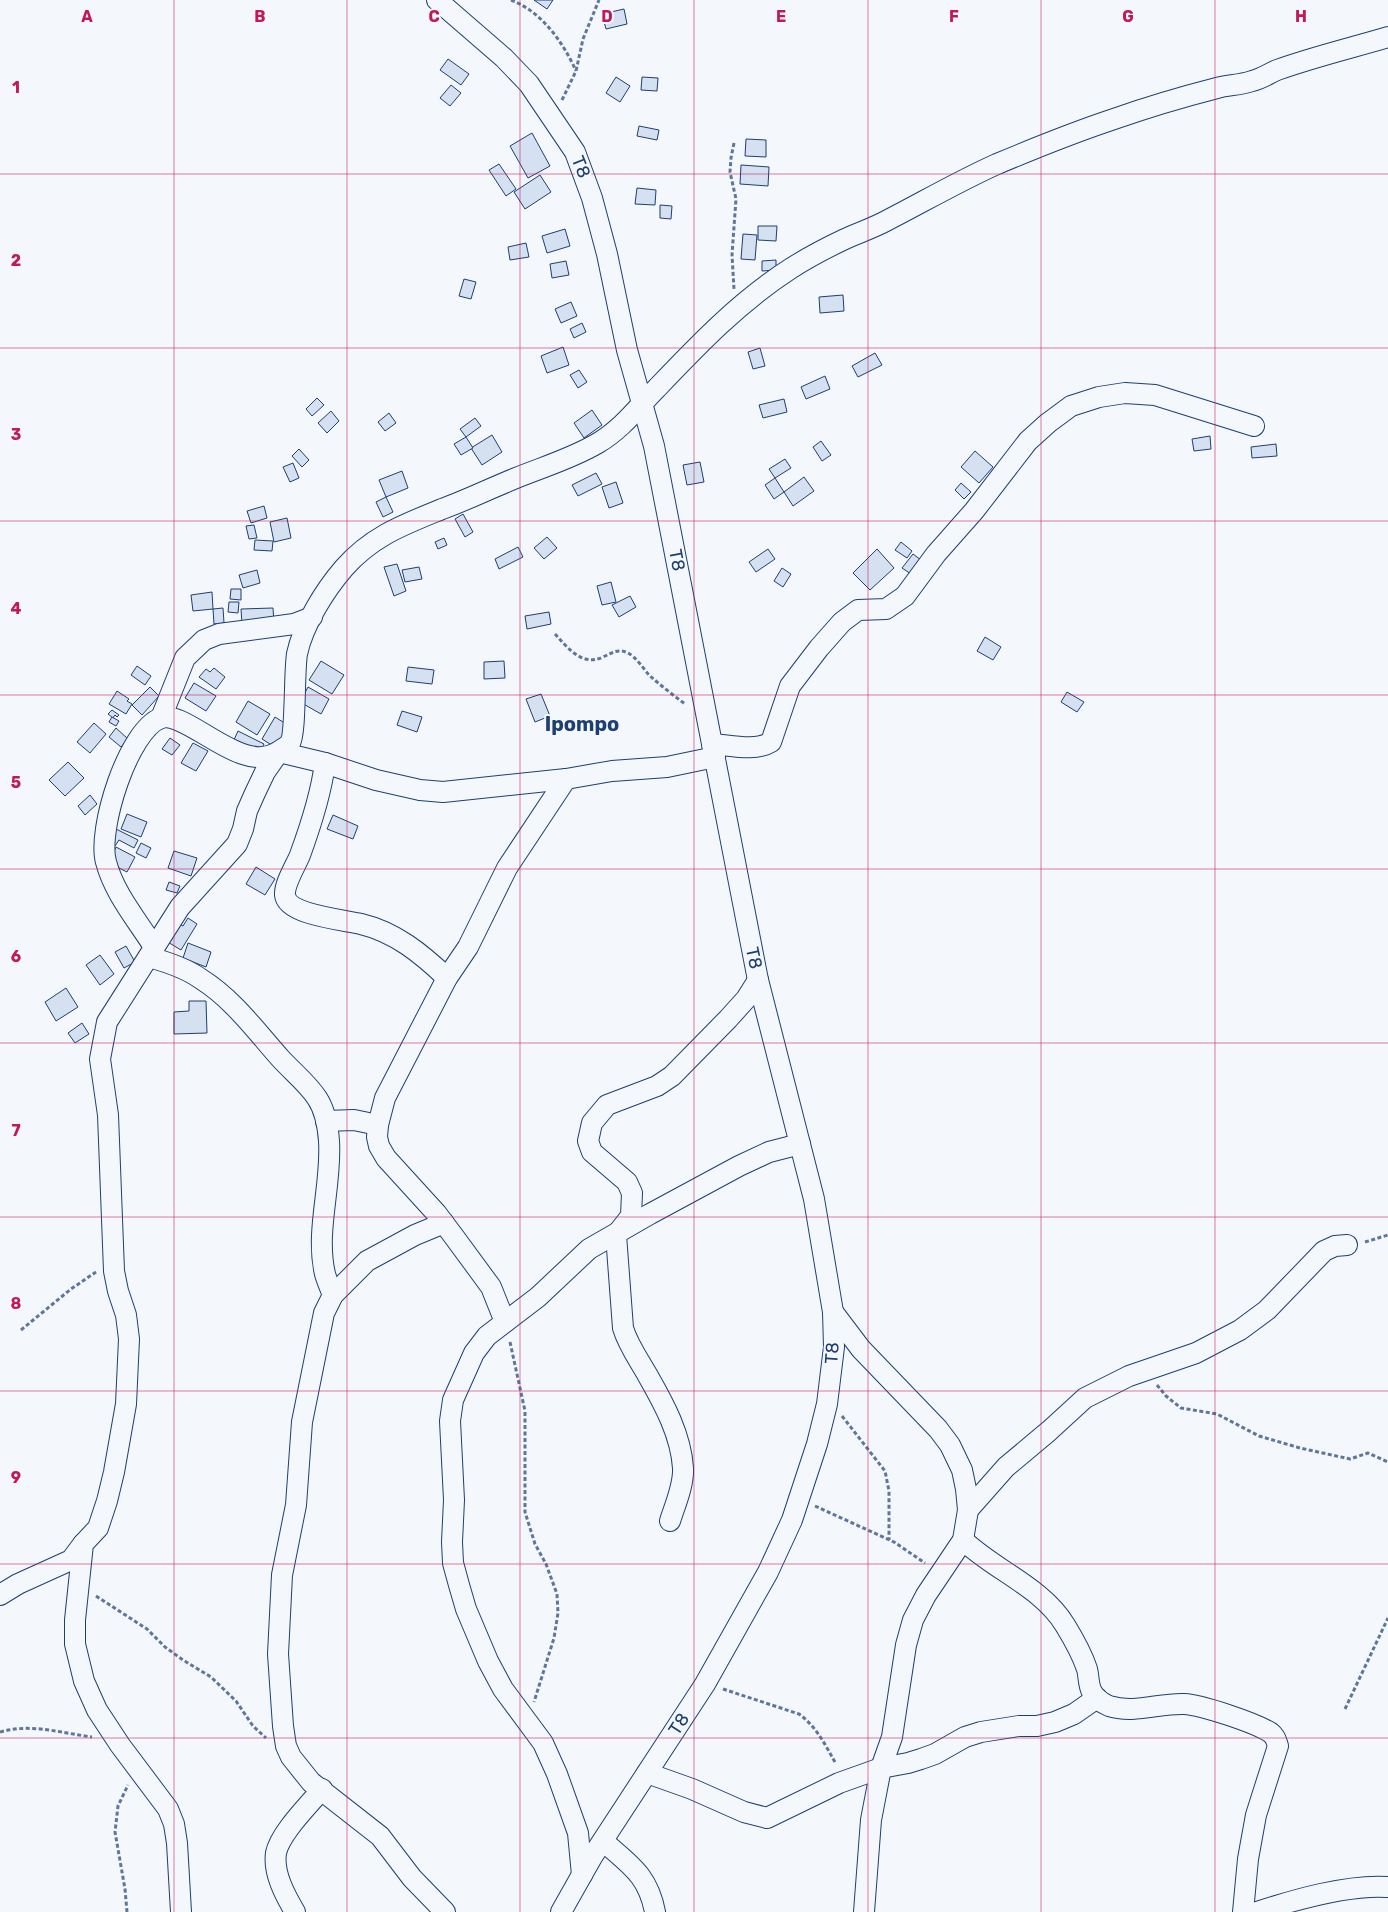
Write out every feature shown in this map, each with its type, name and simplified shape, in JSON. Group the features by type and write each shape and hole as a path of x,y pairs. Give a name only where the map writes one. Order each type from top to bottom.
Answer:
{"street":[{"name":"T8","path":"437,0 504,58 529,84 575,152 592,198 607,254 627,350 654,446 758,980 814,1199 833,1312 834,1347 828,1398 817,1444 792,1520 768,1572 705,1684 603,1840 561,1912"},
{"path":"161,718 172,717 223,745 246,755 257,758 268,757 279,752 290,743 294,730 297,655 302,635 325,592 343,569 364,548 386,533 596,445 626,422 699,344 736,310 773,281 806,260 846,238 879,225 997,164 1141,110 1220,87 1253,81 1277,70 1388,37"},
{"path":"279,752 325,763 376,780 420,790 443,792 667,766 713,751 766,745 771,742 790,686 818,648 842,622 858,610 886,609 905,596 936,554 968,518 1028,442 1048,423 1071,406 1099,397 1125,393 1154,395 1254,426"},
{"path":"312,617 294,624 220,634 204,640 185,658 161,718 149,727 132,748 123,767 114,790 104,838 104,857 112,880 151,952 199,977 227,1000 317,1098 326,1122 329,1142 322,1240 325,1274 333,1295"},
{"path":"0,1595 18,1584 71,1560 98,1528 114,1472 126,1404 129,1339 126,1315 118,1291 114,1262 108,1115 103,1084 101,1052 107,1022 180,907 237,844 254,793 265,772 279,752"},
{"path":"325,763 322,785 312,820 285,895 289,902 299,909 360,924 395,937 417,950 447,978"},
{"path":"505,1322 491,1287 444,1223 386,1158 379,1146 377,1137 378,1125 385,1098 447,978 468,947 507,868 566,779"},
{"path":"670,1521 683,1470 679,1444 672,1422 661,1399 627,1340 623,1328 616,1235 631,1216 632,1193 628,1182 592,1152 588,1141 592,1123 608,1105 657,1086 672,1076 728,1020 746,999 758,980"},
{"path":"326,1122 354,1120 378,1125"},
{"path":"582,1875 578,1833 548,1752 503,1689 488,1661 466,1609 453,1563 454,1500 450,1421 453,1400 474,1354 487,1336 538,1297 590,1249 739,1166 770,1152 800,1144"},
{"path":"444,1223 415,1235 367,1261 333,1295 324,1313 302,1422 296,1505 282,1575 278,1654 283,1726 286,1746 289,1752 311,1782 380,1836 412,1878 445,1912"},
{"path":"968,1510 1006,1466 1049,1431 1085,1398 1129,1376 1196,1353 1240,1330 1267,1310 1324,1251 1335,1246 1346,1245"},
{"path":"833,1312 861,1349 938,1429 950,1445 962,1470 968,1510 963,1540 926,1595 913,1620 906,1645 892,1737 881,1768 871,1820 864,1912"},
{"path":"963,1540 976,1552 1047,1603 1064,1623 1077,1648 1086,1668 1091,1690 1106,1705 1137,1710 1164,1704 1188,1704 1248,1723 1276,1738 1278,1746 1256,1815 1248,1859 1243,1912"},
{"path":"83,1544 75,1620 75,1644 79,1662 90,1695 112,1734 168,1809 174,1824 177,1843 181,1912"},
{"path":"647,1773 692,1789 744,1812 767,1818 775,1816 813,1794 881,1768 936,1754 965,1737 1010,1727 1037,1726 1055,1722 1074,1714 1097,1698"},
{"path":"295,1912 280,1882 276,1869 276,1852 292,1825 322,1790"},
{"path":"603,1840 644,1880 652,1896 655,1912"},
{"path":"1256,1912 1317,1895 1374,1886 1388,1886"}],"path":[{"path":"511,0 522,4 557,37 576,71"},
{"path":"554,119 576,71 583,39 599,0"},
{"path":"734,143 730,158 730,172 736,199 732,255 736,310"},
{"path":"555,634 570,650 585,659 602,658 619,650 630,654 664,688 684,704 707,717"},
{"path":"1346,1245 1388,1235"},
{"path":"21,1330 85,1279 114,1262"},
{"path":"505,1322 524,1411 525,1512 535,1544 546,1564 557,1594 558,1613 554,1638 532,1708 533,1730"},
{"path":"1146,1370 1166,1396 1181,1408 1217,1414 1255,1435 1300,1448 1350,1459 1368,1453 1388,1462"},
{"path":"828,1398 885,1471 889,1491 889,1540"},
{"path":"799,1498 889,1540 940,1574"},
{"path":"79,1585 147,1629 177,1656 211,1677 236,1701 253,1726 266,1738 289,1752"},
{"path":"1344,1709 1388,1618"},
{"path":"705,1684 799,1714 816,1730 845,1781"},
{"path":"0,1732 12,1729 44,1728 59,1733 97,1737 112,1734"},
{"path":"127,1912 115,1832 115,1820 124,1792 140,1771"}],"building":[{"path":"534,0 553,0 547,9"},
{"path":"624,9 627,24 606,29 602,14"},
{"path":"448,59 469,74 461,85 440,70"},
{"path":"616,77 630,86 620,102 606,93"},
{"path":"642,77 658,78 657,91 641,90"},
{"path":"451,85 461,93 450,106 440,98"},
{"path":"639,126 659,130 657,140 637,136"},
{"path":"532,133 550,166 528,178 510,146"},
{"path":"746,139 766,140 766,157 745,156"},
{"path":"499,164 516,189 506,196 489,170"},
{"path":"741,165 769,167 768,186 740,184"},
{"path":"540,175 551,192 525,209 514,192"},
{"path":"637,188 656,190 655,205 635,204"},
{"path":"660,205 672,206 671,219 660,218"},
{"path":"758,226 777,226 776,241 758,240"},
{"path":"565,229 570,246 547,253 542,236"},
{"path":"743,234 757,235 755,260 741,259"},
{"path":"526,243 529,257 510,260 508,247"},
{"path":"776,260 776,270 762,271 762,261"},
{"path":"566,261 569,275 552,278 550,264"},
{"path":"464,279 476,282 471,299 459,296"},
{"path":"843,295 844,311 820,313 819,297"},
{"path":"571,302 577,316 561,323 555,309"},
{"path":"582,323 586,332 574,338 570,329"},
{"path":"563,347 569,365 547,373 541,356"},
{"path":"760,348 765,366 753,369 748,352"},
{"path":"875,353 882,365 858,377 852,366"},
{"path":"579,370 587,382 578,388 570,375"},
{"path":"825,376 830,389 806,399 801,387"},
{"path":"317,398 324,405 312,416 306,409"},
{"path":"784,399 787,412 763,418 759,405"},
{"path":"592,410 602,425 584,438 574,423"},
{"path":"331,411 339,421 327,433 318,423"},
{"path":"389,413 396,423 385,431 378,422"},
{"path":"475,418 481,426 466,437 460,429"},
{"path":"492,435 502,452 482,465 471,448"},
{"path":"1210,436 1211,449 1194,451 1192,439"},
{"path":"466,437 473,448 461,455 454,444"},
{"path":"821,441 831,455 822,461 813,447"},
{"path":"1276,444 1277,456 1252,458 1251,447"},
{"path":"299,449 309,460 302,467 292,456"},
{"path":"975,451 993,467 979,483 961,467"},
{"path":"785,459 791,468 775,478 769,469"},
{"path":"700,462 704,482 687,485 683,465"},
{"path":"293,463 299,478 290,482 283,467"},
{"path":"402,471 408,488 386,497 379,480"},
{"path":"596,473 602,484 578,496 572,485"},
{"path":"804,477 814,491 793,506 784,492"},
{"path":"775,478 784,492 774,499 765,485"},
{"path":"616,482 623,503 609,508 602,487"},
{"path":"961,483 971,492 964,499 955,490"},
{"path":"386,497 393,512 383,517 376,502"},
{"path":"264,506 267,518 251,523 247,511"},
{"path":"463,514 473,532 465,537 455,519"},
{"path":"287,518 291,538 274,542 270,522"},
{"path":"254,525 257,538 249,539 246,526"},
{"path":"547,537 557,548 544,559 534,548"},
{"path":"444,538 447,545 438,549 435,542"},
{"path":"255,540 273,541 272,551 254,550"},
{"path":"901,542 912,551 907,558 895,550"},
{"path":"518,547 523,557 499,569 495,559"},
{"path":"768,549 775,559 756,572 749,562"},
{"path":"877,549 894,568 870,590 853,573"},
{"path":"913,554 921,560 911,574 902,568"},
{"path":"397,564 406,591 394,596 384,567"},
{"path":"419,567 422,579 405,582 402,570"},
{"path":"782,568 791,574 783,587 774,581"},
{"path":"257,570 260,583 243,588 239,575"},
{"path":"611,582 616,602 602,605 597,586"},
{"path":"231,589 241,589 241,600 230,599"},
{"path":"212,592 213,609 193,611 191,595"},
{"path":"630,596 636,607 619,617 612,605"},
{"path":"229,602 239,602 238,613 228,612"},
{"path":"223,608 224,623 214,624 213,609"},
{"path":"273,608 274,623 242,624 241,609"},
{"path":"549,612 551,624 527,629 525,616"},
{"path":"985,637 1001,647 993,660 977,651"},
{"path":"321,661 344,675 332,694 309,680"},
{"path":"504,661 505,678 484,679 484,662"},
{"path":"137,666 151,676 145,685 131,675"},
{"path":"408,667 434,670 432,684 406,681"},
{"path":"214,668 225,677 216,689 199,677 206,669 210,672"},
{"path":"194,683 216,696 206,711 185,698"},
{"path":"150,687 159,696 142,715 132,705"},
{"path":"308,687 329,699 321,714 300,702"},
{"path":"117,691 129,699 127,701 132,704 126,714 109,704"},
{"path":"1067,692 1084,702 1077,712 1061,702"},
{"path":"541,694 550,716 535,722 526,699"},
{"path":"248,701 270,714 257,735 236,722"},
{"path":"112,710 119,715 117,717 115,715 113,718 108,714"},
{"path":"402,711 422,717 417,732 397,725"},
{"path":"112,717 119,721 116,726 109,722"},
{"path":"275,717 291,727 278,749 262,739"},
{"path":"94,723 106,734 90,753 77,742"},
{"path":"116,728 128,739 121,747 109,737"},
{"path":"238,731 264,744 259,755 233,742"},
{"path":"170,738 180,745 172,755 162,749"},
{"path":"193,743 208,751 196,771 181,763"},
{"path":"68,762 84,778 65,796 49,780"},
{"path":"90,795 97,804 85,815 78,806"},
{"path":"127,814 147,822 141,837 121,829"},
{"path":"333,815 358,826 353,839 327,829"},
{"path":"114,828 138,840 134,848 119,840 115,846 107,842"},
{"path":"141,843 151,848 146,858 136,853"},
{"path":"116,847 135,857 127,872 109,863"},
{"path":"174,851 197,858 191,876 168,868"},
{"path":"256,867 275,879 265,895 246,884"},
{"path":"169,882 180,886 177,893 166,890"},
{"path":"188,918 197,924 181,950 166,941 177,923 183,926"},
{"path":"188,943 211,952 206,967 183,958"},
{"path":"126,946 135,962 124,968 115,952"},
{"path":"100,955 114,974 100,985 86,965"},
{"path":"66,988 78,1007 56,1021 45,1002"},
{"path":"189,1001 206,1001 207,1033 174,1034 174,1012 189,1011"},
{"path":"82,1023 89,1034 75,1043 68,1033"}],"district":[{"name":"Ipompo","path":"582,724"}]}
